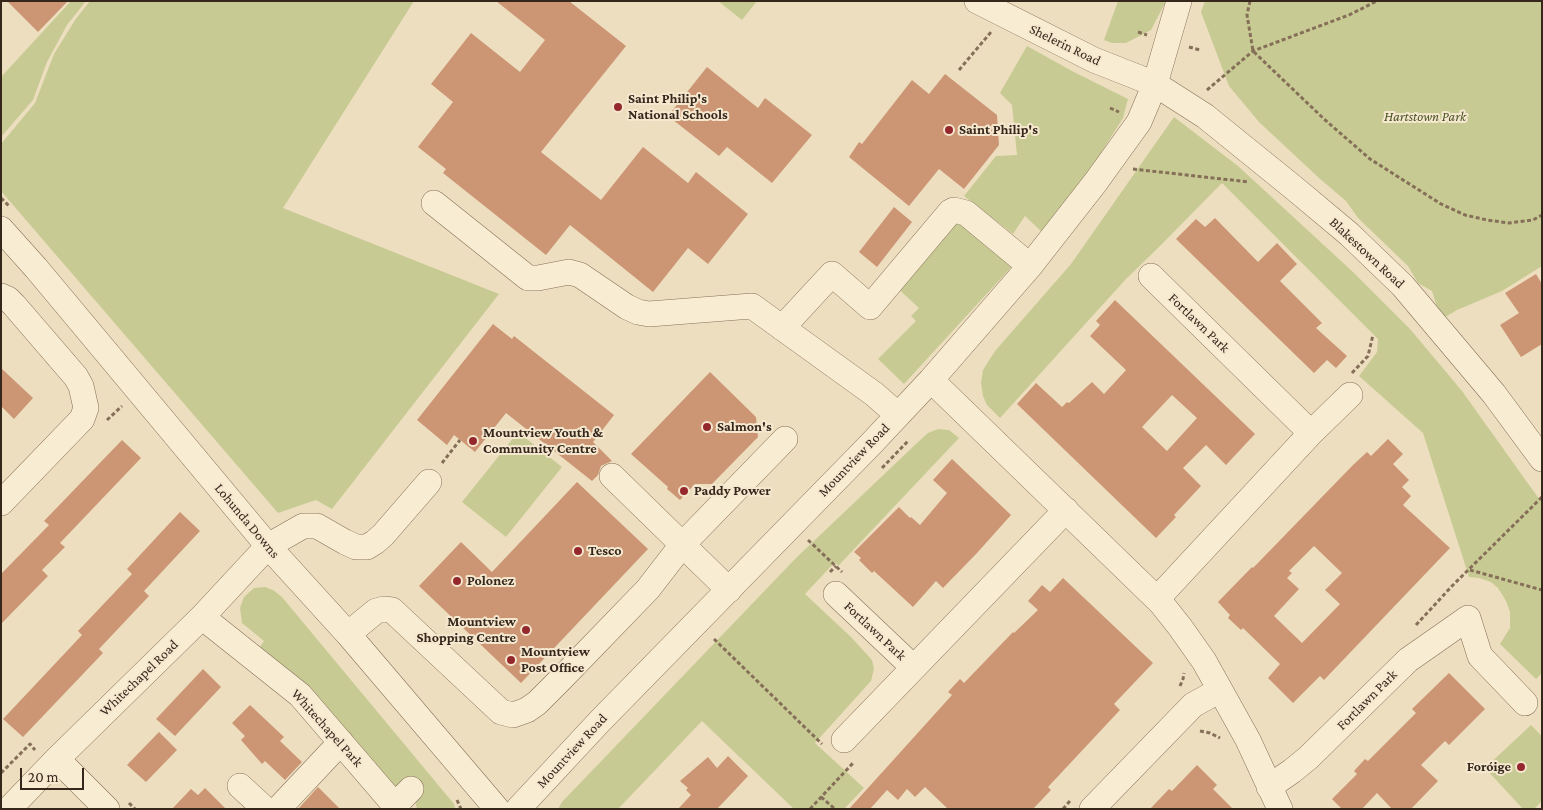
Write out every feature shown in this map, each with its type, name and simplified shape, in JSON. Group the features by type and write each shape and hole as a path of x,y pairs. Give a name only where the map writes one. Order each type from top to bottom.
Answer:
{"street":[{"name":"Shelerin Road","path":"977,1 1094,60 1155,84"},
{"name":"Mountview Road","path":"518,809 898,415 1030,266 1108,166 1139,122 1155,84 1179,1"},
{"name":"Blakestown Road","path":"1155,84 1205,116 1294,188 1367,251 1404,286 1494,394 1542,459"},
{"path":"434,203 528,278 568,272 580,276 627,307 649,314 752,306 874,394 898,415"},
{"path":"782,328 832,274 870,308 950,212 954,210 966,213 1030,266"},
{"name":"Lohunda Downs","path":"1,229 36,268 268,546 348,634 497,809"},
{"name":"Fortlawn Park","path":"1151,276 1312,433"},
{"path":"1,296 8,299 14,305 76,377 81,386 86,408 82,419 1,503"},
{"path":"931,380 1157,599 1180,627 1201,658 1248,740 1280,809"},
{"path":"1157,599 1312,433 1349,387"},
{"path":"348,634 376,612 384,609 392,610 489,703 501,712 513,715 527,710 537,703 648,589 682,545 785,439"},
{"path":"612,476 728,590"},
{"name":"Whitechapel Road","path":"9,809 48,757 202,617 268,546 303,526 317,526 356,547 366,547 383,535 429,482"},
{"name":"Fortlawn Park","path":"835,744 1066,510"},
{"name":"Fortlawn Park","path":"836,580 913,667"},
{"name":"Whitechapel Park","path":"202,617 300,696 341,742 401,801"},
{"name":"Fortlawn Park","path":"1269,787 1308,758 1408,660 1468,618 1480,656 1525,703"},
{"path":"1082,804 1193,705 1220,690"},
{"path":"278,809 341,742"},
{"path":"48,757 117,805"},
{"path":"240,786 265,809"}],"path":[{"path":"1250,1 1247,15 1253,51 1324,119 1370,159 1441,204 1465,215 1509,223 1533,220 1542,215"},
{"path":"1205,92 1253,51 1349,16 1377,1"},
{"path":"959,70 993,29"},
{"path":"1108,166 1257,183"},
{"path":"1349,387 1368,356 1373,335"},
{"path":"429,482 460,440"},
{"path":"1410,631 1542,497"},
{"path":"792,525 836,566 836,580"},
{"path":"836,566 836,580"},
{"path":"1469,570 1542,590"},
{"path":"714,639 835,744"},
{"path":"1178,688 1183,679 1183,664"},
{"path":"1198,731 1210,733 1225,743"},
{"path":"1,773 30,744 48,757"},
{"path":"453,794 460,809"},
{"path":"821,796 835,809"},
{"path":"1063,809 1082,804"},
{"path":"117,805 135,809"}],"green space":[{"path":"71,1 86,1 67,25 47,62 33,100 1,137 1,77"},
{"path":"90,1 414,1 283,208 499,294 332,509 316,500 278,513 1,191 1,144 35,103 54,54 75,20"},
{"path":"718,1 757,1 742,20"},
{"path":"1118,1 1166,1 1151,30 1126,43 1112,43 1104,40"},
{"name":"Hartstown Park","path":"1205,1 1542,1 1542,266 1502,291 1445,317 1437,307 1432,291 1418,283 1408,266 1358,218 1346,201 1259,122 1229,86 1201,12"},
{"path":"1027,46 1128,99 1123,118 1099,156 1042,232 1025,216 1013,234 964,196 996,156 1017,155 1012,105 1000,93"},
{"path":"1174,117 1238,166 1353,272 1410,329 1462,391 1542,503 1542,673 1536,679 1500,644 1510,628 1510,612 1498,588 1491,582 1469,577 1423,433 1359,376 1377,352 1378,339 1222,183 1126,279 1000,418 987,405 981,383 983,370 995,351 1071,264"},
{"path":"957,216 1015,263 904,384 878,359 916,321 911,316 919,308 894,285"},
{"path":"938,429 949,430 959,438 840,564 838,566 835,562 805,594 851,637 872,660 874,669 871,681 815,743 864,788 844,809 794,809 702,721 618,809 558,809 562,802 796,558 928,433"},
{"path":"518,432 562,467 506,537 462,502"},
{"path":"265,587 282,597 454,804 455,809 417,809 414,797 385,781 258,650 264,641 242,623 240,608 244,597 254,588"},
{"path":"1531,725 1542,736 1542,801 1534,809 1523,809 1485,768"}],"building":[{"path":"7,1 68,1 38,32"},
{"path":"496,1 569,1 626,46 541,152 601,200 643,147 688,183 696,172 748,214 708,264 688,248 653,292 570,225 546,255 443,173 446,169 418,147 453,102 431,84 471,33 520,72 545,40"},
{"path":"707,67 758,108 765,98 812,135 772,183 727,147 719,156 668,116"},
{"name":"Saint Philip's","path":"945,74 997,115 999,145 964,189 939,169 909,206 849,157 859,142 862,144 912,80 929,94"},
{"path":"894,207 912,222 877,267 859,252"},
{"path":"1215,218 1258,262 1277,243 1297,264 1280,281 1322,323 1316,328 1347,356 1336,368 1327,360 1314,373 1176,239 1196,219 1205,227"},
{"path":"1536,274 1542,284 1542,344 1521,357 1500,325 1519,313 1505,293"},
{"path":"1115,300 1255,434 1226,465 1206,445 1183,468 1201,486 1156,538 1017,404 1036,383 1062,407 1092,382 1104,394 1126,370 1090,336 1100,325 1096,321","holes":["1172,395 1197,418 1167,451 1142,427"]},
{"path":"493,324 512,339 514,336 614,415 593,442 612,461 601,466 598,475 592,481 506,413 475,452 454,435 447,445 417,420"},
{"path":"1,368 33,398 14,419 1,406"},
{"name":"Salmon's","path":"710,372 756,417 758,437 712,484 695,484 680,500 631,454"},
{"path":"1388,439 1403,454 1393,464 1409,480 1402,487 1411,496 1403,505 1450,548 1324,680 1320,676 1293,703 1268,678 1280,664 1243,628 1241,630 1228,618 1230,615 1218,602 1353,465 1367,452 1371,456","holes":["1314,546 1342,573 1325,590 1340,604 1302,643 1274,616 1299,589 1287,578 1292,573 1289,571"]},
{"path":"122,440 141,458 60,543 65,547 42,570 48,576 1,624 1,574 49,525 44,521"},
{"path":"952,459 1011,515 943,588 936,581 913,607 874,571 872,573 854,552 899,507 920,525 947,493 933,480"},
{"path":"577,482 648,549 521,683 419,586 461,542 492,572"},
{"path":"180,512 200,531 144,591 149,596 99,649 103,653 23,737 3,719 82,635 78,631 132,574 127,569"},
{"path":"1063,578 1153,663 1114,704 1120,710 1048,787 1051,790 1033,809 948,809 925,787 915,797 907,789 898,800 887,790 870,809 849,809 952,695 948,692 960,679 964,683 1013,632 1038,610 1028,601 1042,585 1050,592"},
{"path":"203,669 221,687 175,736 156,719"},
{"path":"1449,673 1485,709 1449,745 1445,741 1421,765 1438,781 1411,809 1392,809 1377,793 1362,809 1342,809 1332,799 1357,774 1354,771 1365,759 1368,761 1416,713 1412,709"},
{"path":"250,705 284,737 280,741 302,762 285,780 265,761 262,764 241,740 245,736 232,723"},
{"path":"159,732 177,750 146,782 127,765"},
{"path":"728,756 748,776 735,790 717,809 678,809 691,795 686,790 688,788 680,781 708,757 717,768"},
{"path":"1197,765 1217,785 1213,789 1233,809 1150,809 1169,789 1172,791"},
{"path":"318,787 340,809 298,809"},
{"path":"205,788 226,809 172,809 191,789 198,795"}],"place":[{"name":"Saint Philip's National Schools","path":"618,107"},
{"name":"Saint Philip's","path":"949,130"},
{"name":"Salmon's","path":"707,427"},
{"name":"Mountview Youth & Community Centre","path":"473,441"},
{"name":"Paddy Power","path":"684,491"},
{"name":"Tesco","path":"578,551"},
{"name":"Polonez","path":"457,581"},
{"name":"Mountview Shopping Centre","path":"526,630"},
{"name":"Mountview Post Office","path":"511,660"},
{"name":"Foróige","path":"1521,767"}]}
